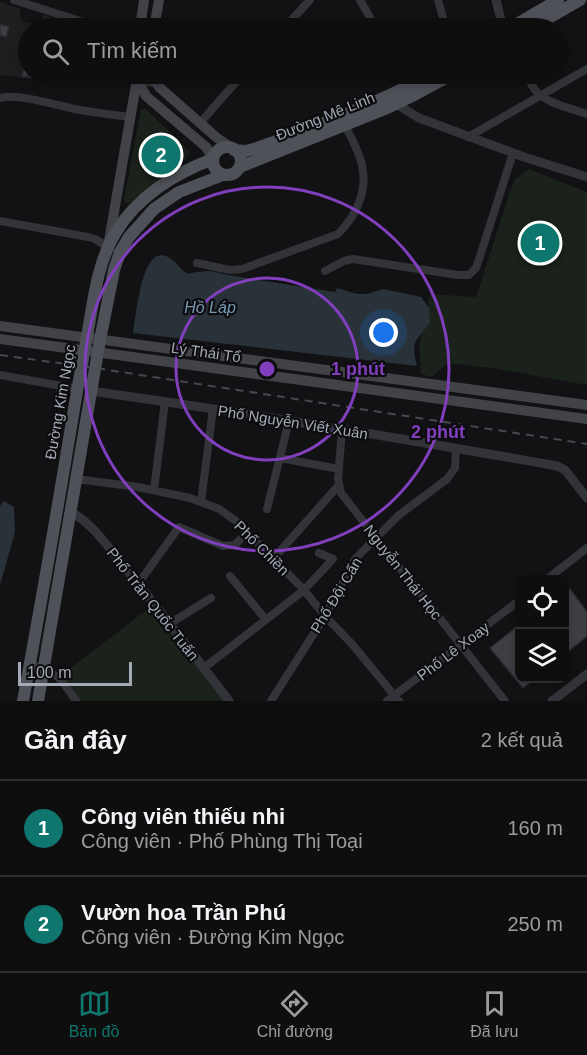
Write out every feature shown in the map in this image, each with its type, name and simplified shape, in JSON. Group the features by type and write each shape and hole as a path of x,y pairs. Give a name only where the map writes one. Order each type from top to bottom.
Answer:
{"main road":[{"path":"141,18 144,0"},
{"path":"156,18 159,0"},
{"path":"527,18 558,0"},
{"path":"548,18 580,0"},
{"path":"108,247 135,84"},
{"path":"140,84 146,96 206,147 213,159 215,169 223,175 233,174 240,167 240,157 159,84"},
{"name":"Đường Mê Linh","path":"240,167 345,125 391,100 414,84"},
{"name":"Đường Mê Linh","path":"234,150 246,151 257,148 429,84"},
{"path":"213,159 221,148 228,147 234,150"},
{"name":"Đường Kim Ngọc","path":"23,701 100,267 116,231 152,193 185,171 213,159"},
{"name":"Đường Kim Ngọc","path":"38,701 100,340 114,270 120,252 129,237 146,218 170,198 179,192 223,175"},
{"name":"Lý Thái Tổ","path":"0,326 587,405"},
{"name":"Lý Thái Tổ","path":"0,339 587,419"}],"street":[{"path":"14,0 71,18"},
{"path":"293,18 310,0"},
{"path":"360,0 370,18"},
{"path":"438,0 443,18"},
{"path":"496,0 500,18"},
{"path":"569,79 587,69"},
{"path":"200,123 234,84"},
{"path":"531,84 536,91 555,103 587,114"},
{"path":"468,137 560,84"},
{"path":"0,98 15,97 131,117"},
{"path":"391,100 419,118 513,153 587,177"},
{"path":"197,263 230,270 242,269 338,234 354,214 362,190 363,168 345,125"},
{"path":"325,271 353,259 468,275 476,268 513,153"},
{"path":"0,221 88,237 108,247"},
{"path":"0,375 78,389"},
{"name":"Phố Nguyễn Viết Xuân","path":"92,391 557,466 565,470 587,498"},
{"path":"154,490 165,401"},
{"path":"201,502 213,409"},
{"path":"267,509 289,421"},
{"path":"273,559 339,485 342,430"},
{"name":"Phố Đội Cấn","path":"271,701 325,616 355,560 399,515 447,479 455,468 456,448"},
{"path":"280,458 339,469"},
{"name":"Phố Chiền","path":"76,479 154,490 190,498 219,509 236,521 304,590 397,698"},
{"name":"Nguyễn Thái Học","path":"339,485 341,493 505,701"},
{"name":"Phố Trần Quốc Tuấn","path":"71,512 92,528 229,701"},
{"path":"138,584 178,526 224,546 235,545 247,532"},
{"path":"551,575 587,548"},
{"path":"204,669 304,590 333,559 319,553"},
{"path":"230,576 266,620"},
{"path":"170,624 211,598"},
{"name":"Phố Lê Xoay","path":"387,701 397,698 515,603"},
{"path":"30,665 44,668 63,680 76,701"},
{"path":"552,701 587,675"}],"shaded area":[{"path":"0,2 19,8 21,18 18,18 18,77 0,75"},
{"path":"145,108 190,152 187,158 129,203 124,199 141,110"},
{"path":"529,169 587,192 587,385 492,368 448,363 432,377 421,374 419,346 430,294 476,297 514,180"},
{"path":"153,605 226,701 80,701 60,676"}],"water":[{"name":"Hồ Láp","path":"163,255 171,258 188,274 211,271 335,292 337,288 357,294 367,294 383,289 421,297 429,308 430,322 416,341 414,351 417,366 133,333 139,293 145,272 154,258"},
{"path":"4,501 14,507 15,532 0,585 0,506"}],"building":[{"path":"0,24 9,27 6,37 0,35"},
{"path":"569,590 587,612 587,636 569,651 569,629"},
{"path":"515,628 515,678 490,648"},
{"path":"519,683 529,683 523,688"}],"railway":[{"path":"0,355 587,444"}],"place":[{"name":"Vườn hoa Trần Phú","path":"161,155"},
{"name":"Công viên thiếu nhi","path":"540,243"}]}
